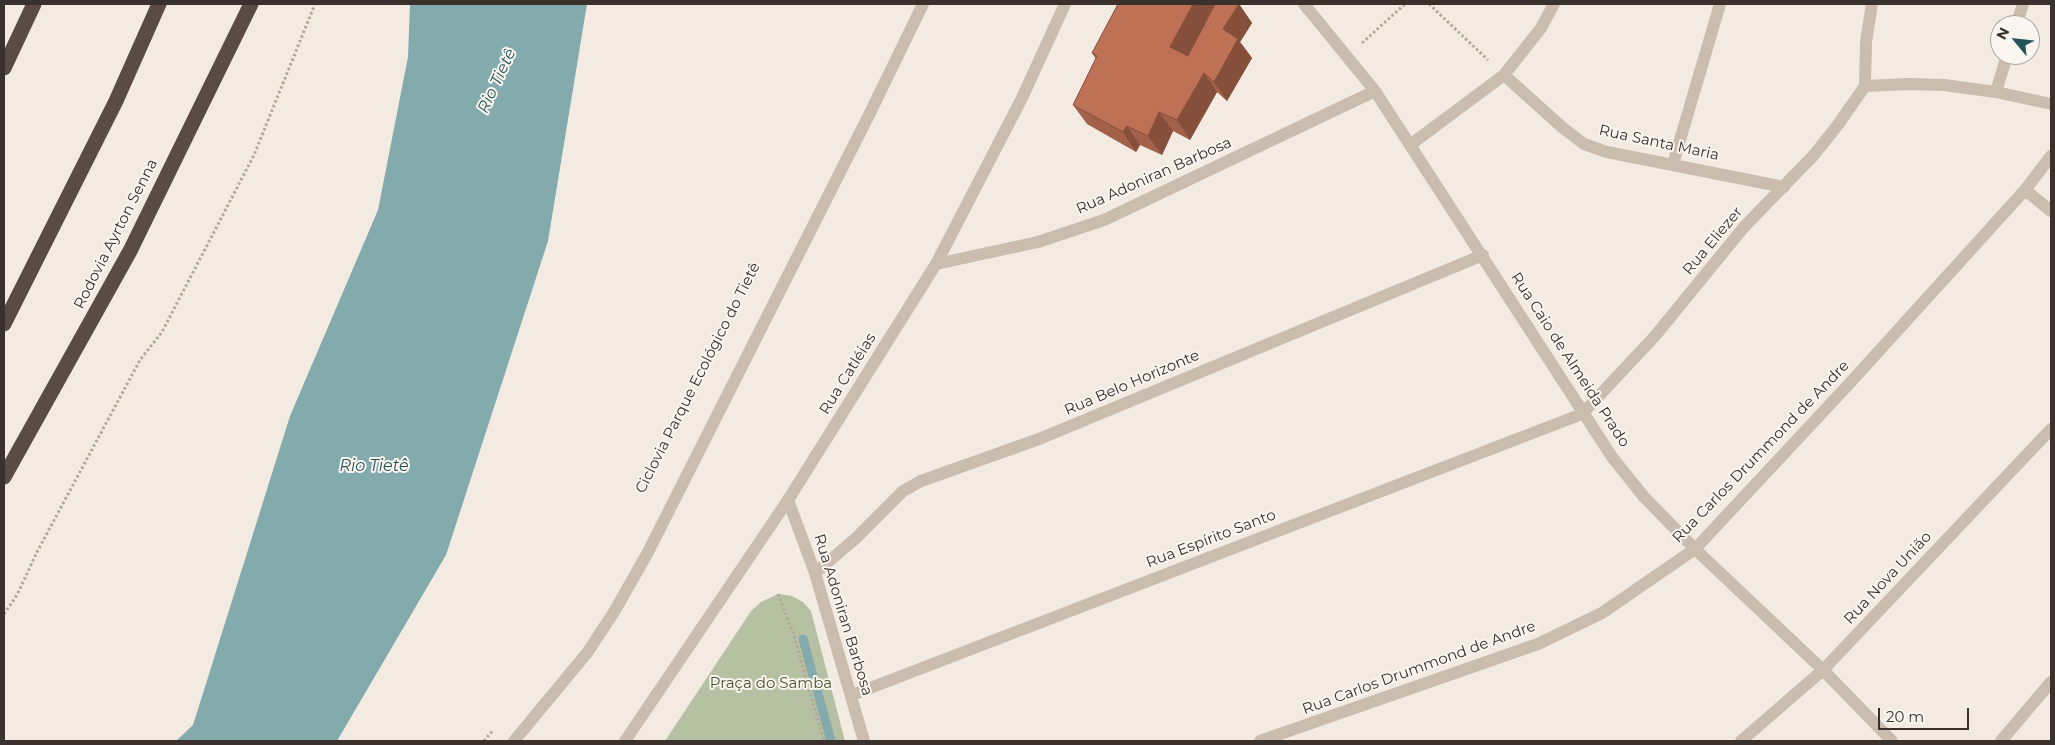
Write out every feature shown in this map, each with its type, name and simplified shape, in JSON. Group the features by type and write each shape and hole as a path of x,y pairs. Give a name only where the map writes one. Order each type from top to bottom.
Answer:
{"highway":[{"path":"4,68 34,4"},
{"path":"4,324 116,101 159,4"},
{"name":"Rodovia Ayrton Senna","path":"4,477 130,251 251,4"}],"street":[{"path":"514,741 587,653 614,612 647,554 866,122 923,4"},
{"name":"Rua Catléias","path":"625,741 788,500 936,264 1022,98 1065,4"},
{"name":"Rua Caio de Almeida Prado","path":"1304,4 1375,92 1483,255 1582,414 1612,456 1644,496 1695,549 1823,670 1892,741"},
{"path":"1410,145 1504,75 1530,43 1554,4"},
{"path":"1673,164 1720,4"},
{"path":"1872,4 1866,42 1865,86 1944,85 1996,92 2051,104"},
{"path":"1996,92 2004,65"},
{"name":"Rua Santa Maria","path":"1504,75 1562,128 1584,144 1607,152 1784,187"},
{"name":"Rua Eliezer","path":"1582,414 1655,336 1744,228 1784,187 1837,126 1865,86"},
{"name":"Rua Adoniran Barbosa","path":"936,264 1029,244 1104,220 1375,92"},
{"name":"Rua Carlos Drummond de Andre","path":"1260,741 1538,644 1602,613 1695,549 2026,190 2051,156"},
{"path":"2026,190 2051,211"},
{"name":"Rua Belo Horizonte","path":"815,573 855,539 903,491 921,481 1039,439 1483,255"},
{"name":"Rua Espírito Santo","path":"852,695 1582,414"},
{"name":"Rua Nova União","path":"1741,741 1823,670 2051,429"},
{"name":"Rua Adoniran Barbosa","path":"788,500 815,573 864,741"},
{"path":"2001,741 2051,682"}],"path":[{"path":"4,614 17,594 37,552 140,360 162,332 254,155 315,4"},
{"path":"1347,57 1405,4"},
{"path":"1429,4 1504,75"},
{"path":"778,594 794,636 824,741"},
{"path":"484,741 496,726"}],"green space":[{"name":"Praça do Samba","path":"778,594 792,596 803,602 811,611 845,741 665,741 751,611 761,602"}],"water":[{"name":"Rio Tietê","path":"410,4 587,4 548,241 446,555 337,741 176,741 193,725 290,416 378,210 408,57"}],"building":[{"path":"1118,4 1193,4 1170,47 1188,56 1215,4 1239,4 1223,29 1238,39 1214,82 1204,73 1177,120 1159,112 1148,136 1127,126 1123,132 1073,105 1097,56 1092,53"}],"waterway":[{"path":"803,639 831,741"}]}
